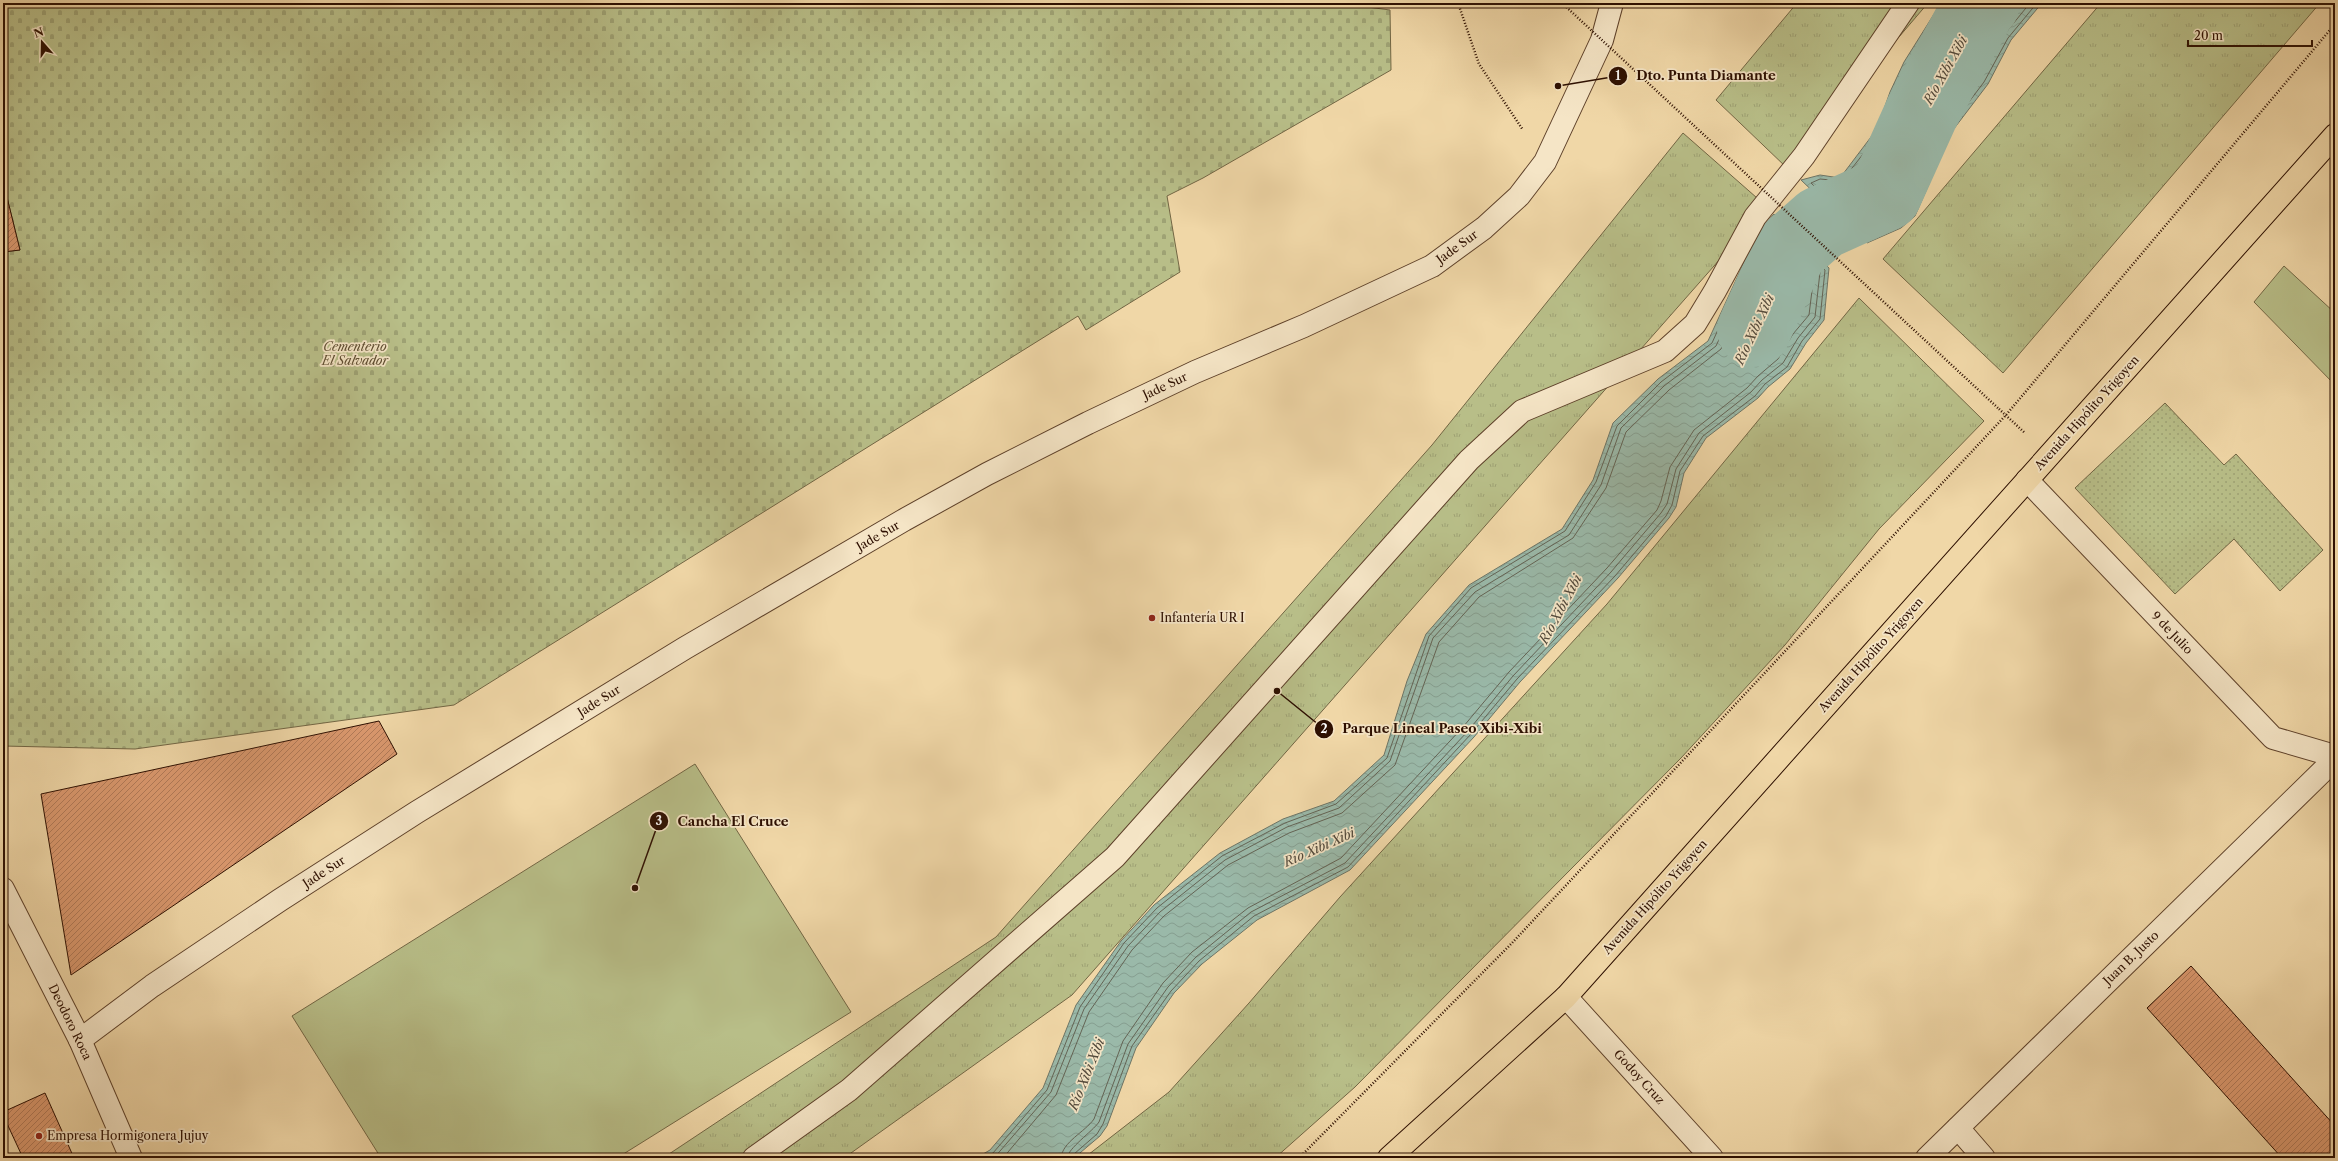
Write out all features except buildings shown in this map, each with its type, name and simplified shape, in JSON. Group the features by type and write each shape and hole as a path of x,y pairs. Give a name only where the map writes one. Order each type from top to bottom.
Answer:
{"main road":[{"name":"Avenida Hipólito Yrigoyen","path":"1389,1158 1566,997 2335,135"}],"street":[{"name":"Jade Sur","path":"80,1040 152,986 280,900 417,812 684,648 904,520 987,474 1088,423 1195,372 1304,326 1432,266 1484,228 1519,196 1545,162 1602,40 1612,3"},
{"path":"754,1158 849,1090 1115,857 1468,460 1522,411 1665,351 1695,324 1715,291 1755,216 1804,156 1908,3"},
{"name":"9 de Julio","path":"2027,480 2273,738 2335,757"},
{"name":"Juan B. Justo","path":"1927,1158 2335,757"},
{"name":"Deodoro Roca","path":"3,889 80,1040 131,1158"},
{"name":"Godoy Cruz","path":"1566,997 1712,1158"},
{"path":"1958,1128 1984,1158"}],"path":[{"path":"1458,3 1479,64 1545,162"},
{"path":"1562,3 1999,409"},
{"path":"1298,1158 1512,943 2006,415 2335,24"}],"green space":[{"name":"Cementerio El Salvador","path":"3,3 1337,3 1390,10 1391,70 1203,178 1167,196 1180,272 1086,330 1078,316 454,705 135,749 3,746 3,252 20,250 3,181"},
{"path":"1797,3 1928,3 1787,168 1716,100"},
{"path":"2101,3 2320,3 2003,373 1883,259"},
{"path":"1683,133 1765,205 1714,266 1072,995 844,1158 663,1158 996,937 1432,445"},
{"path":"2284,266 2335,313 2335,385 2254,302"},
{"path":"1859,298 1984,421 1879,529 1785,645 1681,758 1355,1087 1275,1158 1084,1158 1169,1092 1249,1003 1340,897 1607,604"},
{"path":"2165,403 2224,465 2236,454 2323,550 2280,591 2234,539 2175,594 2075,488"},
{"path":"695,764 851,1012 617,1158 381,1158 292,1016"}],"water":[{"path":"1941,3 2042,3 2011,40 1988,84 1953,130 1932,164 1929,184 1915,216 1901,228 1867,243 1801,180 1820,175 1840,178 1877,129 1890,92 1904,62"},
{"path":"1774,214 1829,268 1824,320 1806,343 1790,369 1768,387 1758,398 1706,438 1684,473 1676,507 1669,518 1618,578 1520,682 1474,737 1350,870 1257,920 1202,964 1174,993 1136,1048 1107,1126 1100,1136 1074,1158 976,1158 990,1150 1043,1088 1076,1005 1121,941 1154,905 1220,853 1283,819 1334,801 1384,755 1407,681 1426,634 1469,585 1562,529 1593,480 1613,423 1658,379 1708,341 1758,232"}],"waterway":[{"name":"Río Xibi Xibi","path":"1754,330 1790,250 1821,223 1885,194 1922,112 1979,7 1983,3"}],"place":[{"name":"Dto. Punta Diamante","path":"1558,86"},
{"name":"Infantería UR I","path":"1152,618"},
{"name":"Parque Lineal Paseo Xibi-Xibi","path":"1277,691"},
{"name":"Cancha El Cruce","path":"635,888"},
{"name":"Empresa Hormigonera Jujuy","path":"39,1136"}]}
